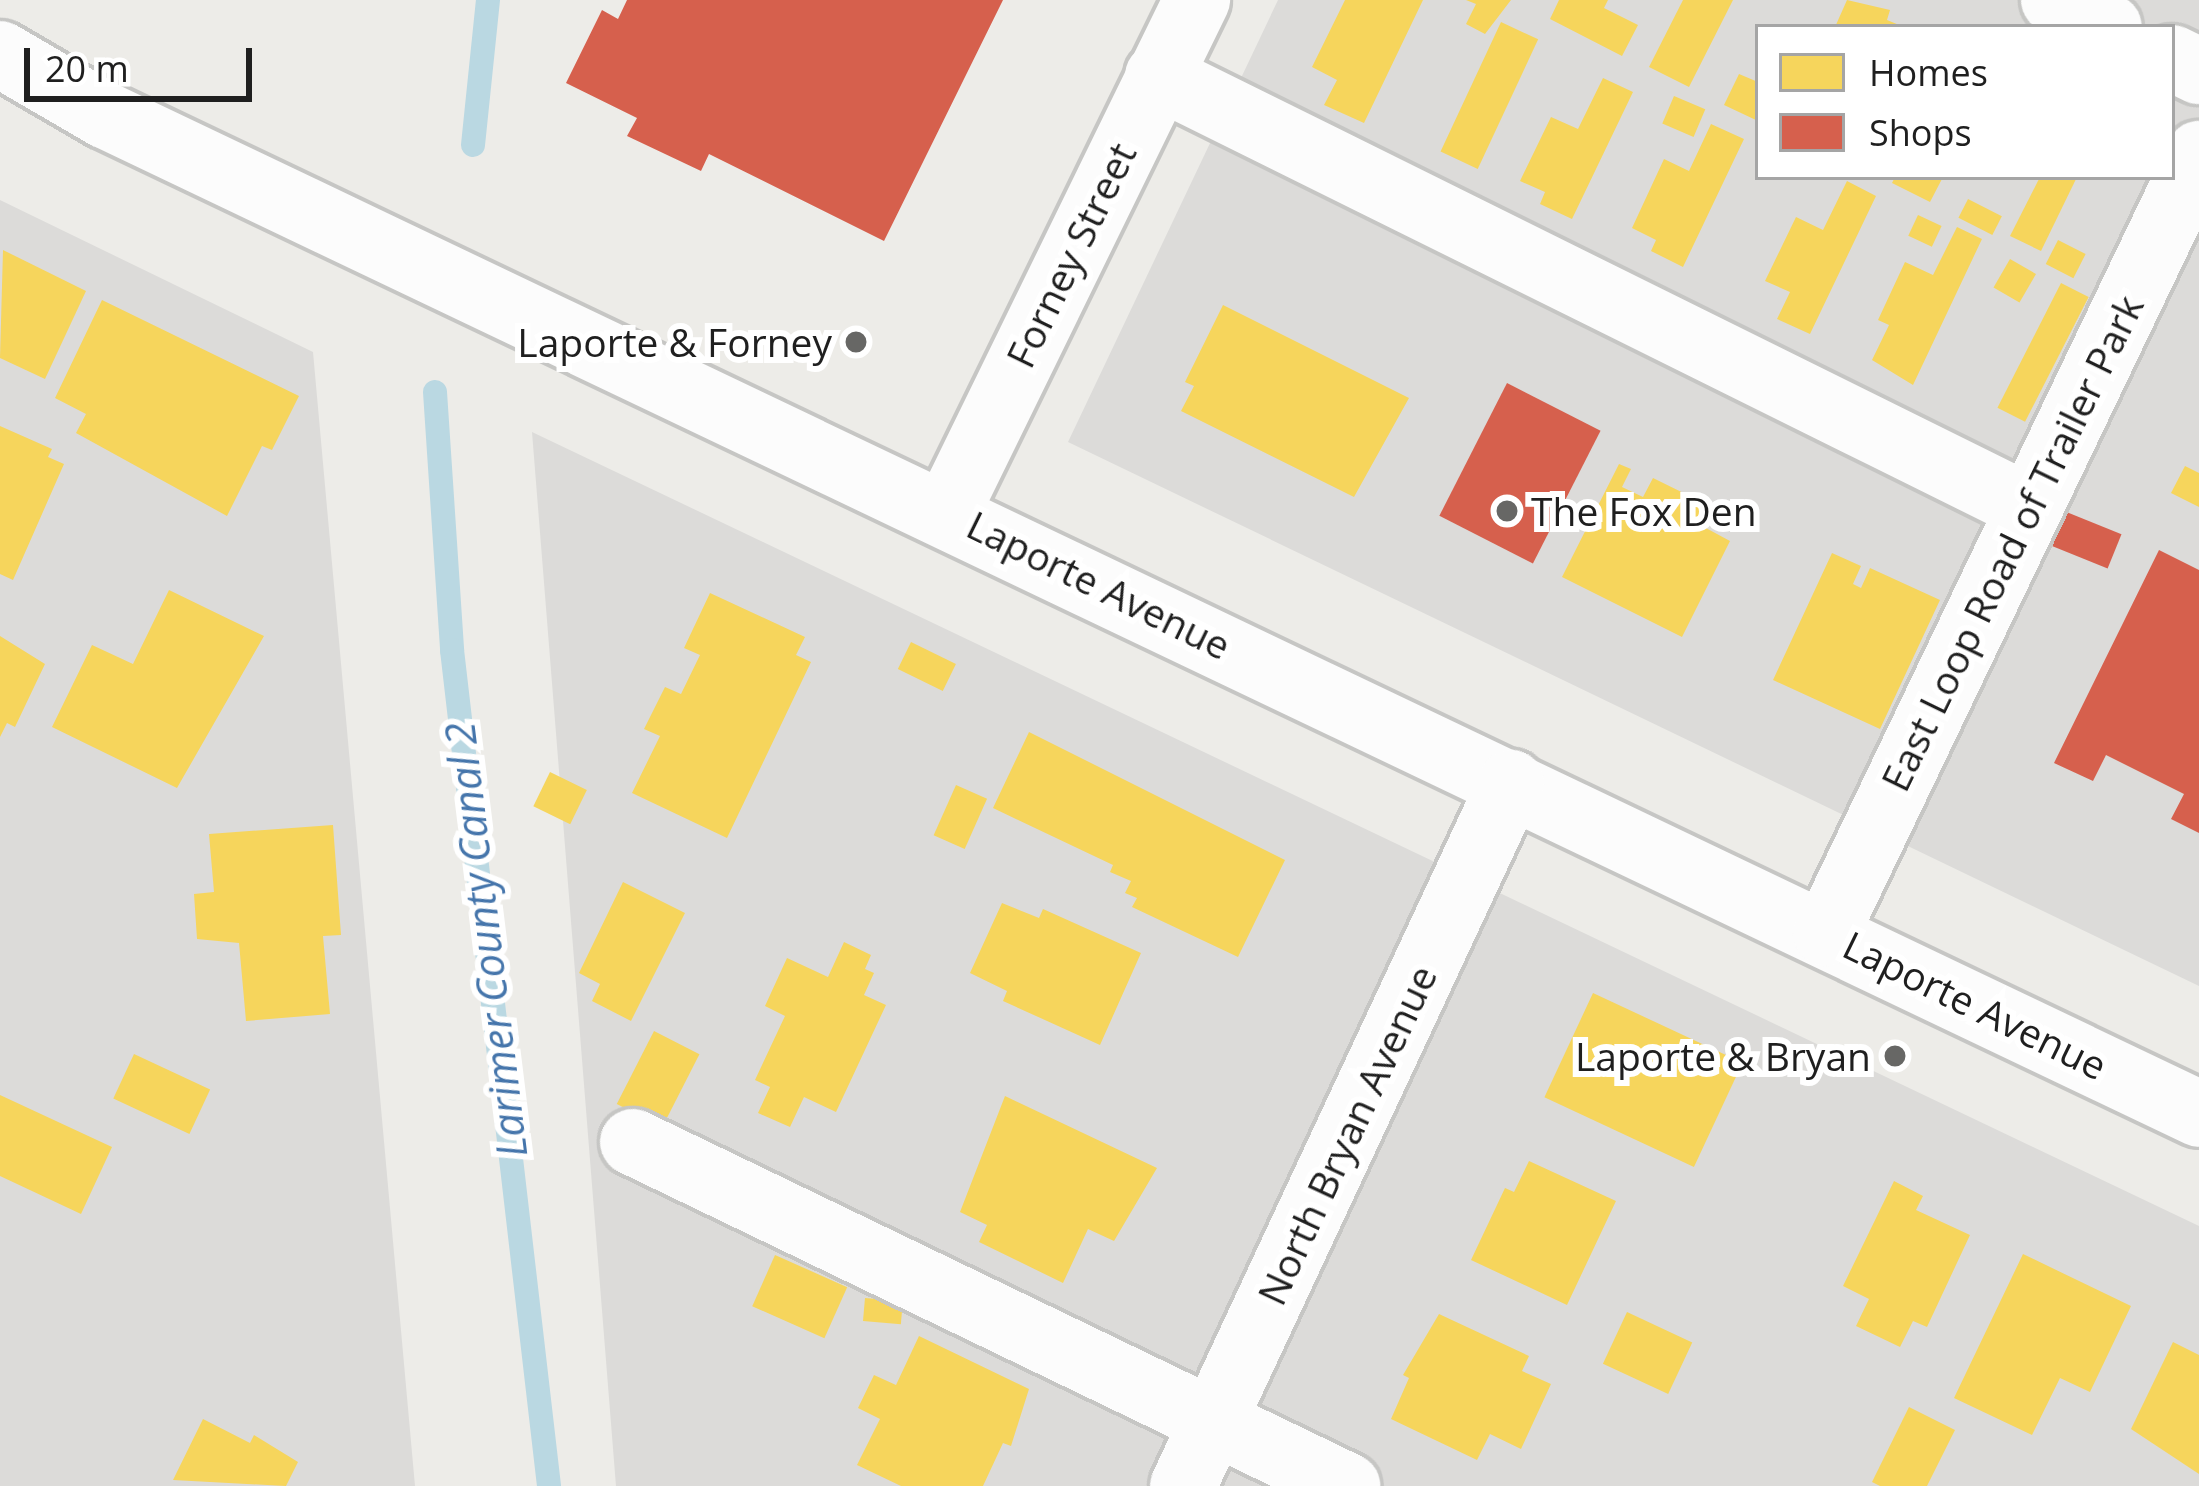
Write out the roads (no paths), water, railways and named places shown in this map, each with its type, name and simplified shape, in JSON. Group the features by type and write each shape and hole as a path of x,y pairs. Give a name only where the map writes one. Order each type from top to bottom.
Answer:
{"street":[{"name":"Forney Street","path":"947,512 1197,0"},
{"path":"2054,0 2103,24"},
{"name":"Laporte Avenue","path":"0,54 105,115 947,512 2199,1114"},
{"path":"1158,76 2026,506"},
{"name":"East Loop Road of Trailer Park","path":"1826,933 2026,506 2199,154"},
{"name":"North Bryan Avenue","path":"1183,1486 1511,783"},
{"path":"633,1142 1347,1486"}],"waterway":[{"name":"Larimer County Canal 2","path":"473,145 488,0"},
{"name":"Larimer County Canal 2","path":"435,392 452,650 549,1486"}],"place":[{"name":"Laporte & Forney","path":"856,342"},
{"name":"The Fox Den","path":"1507,511"},
{"name":"Laporte & Bryan","path":"1895,1056"}]}
